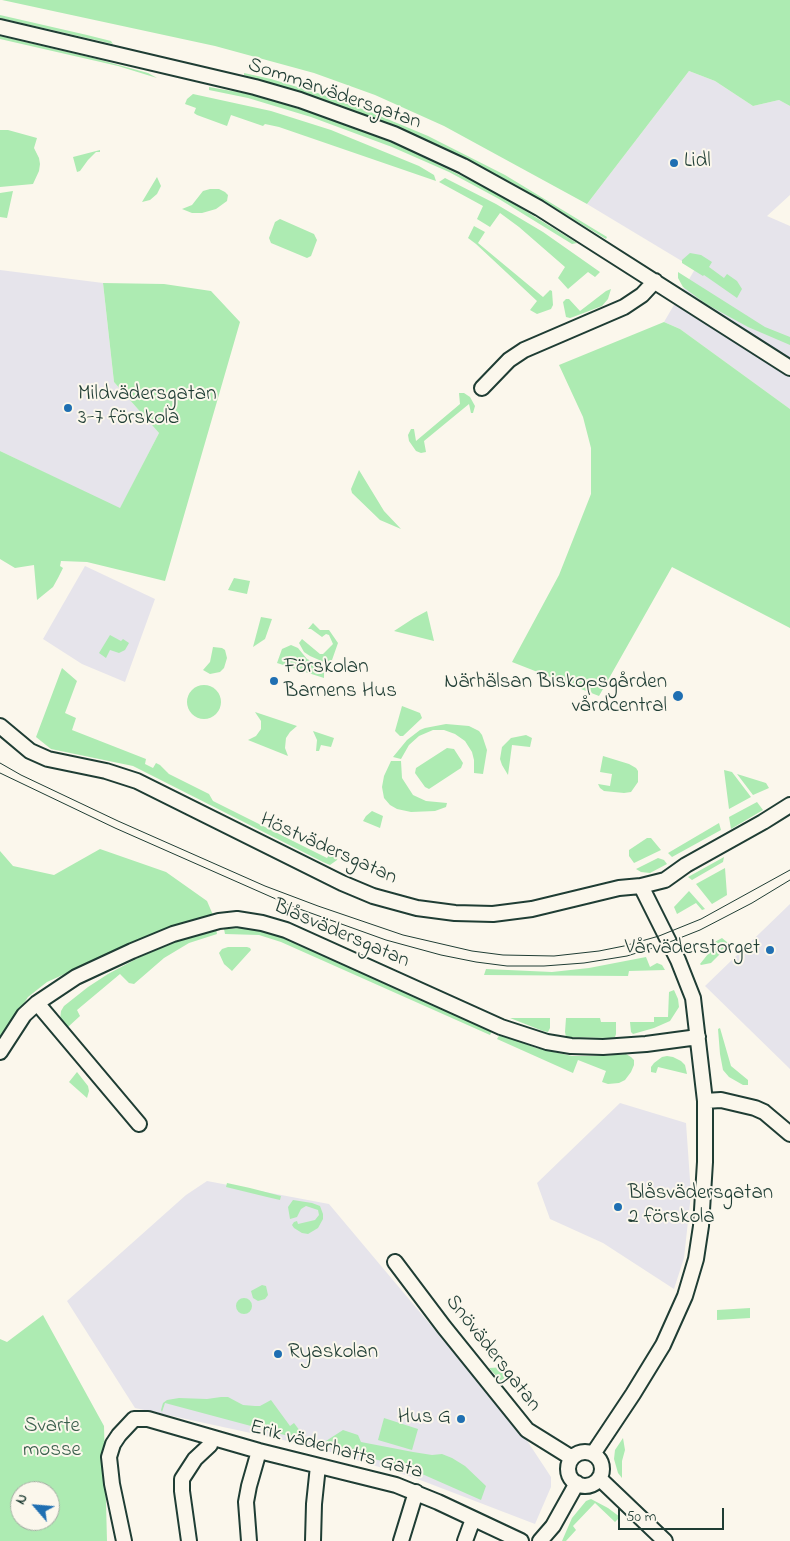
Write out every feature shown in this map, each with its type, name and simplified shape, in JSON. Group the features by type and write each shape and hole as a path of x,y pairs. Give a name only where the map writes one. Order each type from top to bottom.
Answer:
{"street":[{"name":"Sommarvädersgatan","path":"0,27 239,82 300,100 394,134 463,166 539,208 790,368"},
{"path":"482,388 510,360 524,350 624,307 642,295 655,281"},
{"name":"Höstvädersgatan","path":"0,726 30,751 48,759 106,771 137,781 342,883 373,896 405,906 455,913 492,914 544,907 619,888 641,886 665,880 686,865 790,805"},
{"path":"593,1454 663,1345 685,1296 696,1259 701,1226 705,1162 705,1101 693,998 678,960 641,886"},
{"name":"Blåsvädersgatan","path":"0,1052 24,1015 76,977 173,934 219,921 237,920 262,922 292,932 501,1027 547,1042 571,1046 603,1047 646,1044 698,1037"},
{"path":"37,1004 139,1124"},
{"path":"705,1101 721,1100 755,1108 764,1112 790,1134"},
{"name":"Snövädersgatan","path":"395,1262 444,1327 527,1430 572,1458"},
{"name":"Erik väderhatts Gata","path":"124,1541 112,1484 109,1457 119,1435 134,1419 148,1420 259,1451 396,1485 416,1492 521,1541"},
{"path":"189,1541 182,1479 195,1459 210,1445 212,1438"},
{"path":"249,1541 246,1502 259,1451"},
{"path":"580,1452 593,1454 601,1464 602,1470 599,1478 589,1485 577,1484 571,1478 568,1470 572,1458 580,1452"},
{"path":"314,1541 314,1504 318,1466"},
{"path":"599,1478 666,1541"},
{"path":"540,1541 553,1526 577,1484"},
{"path":"401,1541 416,1492"},
{"path":"465,1541 473,1519"}],"shaded area":[{"path":"689,71 715,81 753,106 779,100 790,106 790,195 767,216 790,226 790,409 680,329 664,322 695,269 587,204"},
{"name":"Mildvädersgatan 3-7 förskola","path":"0,270 103,283 114,382 159,433 120,509 0,451"},
{"path":"85,566 155,599 125,682 82,664 43,639"},
{"path":"790,904 790,1069 705,986"},
{"name":"Blåsvädersgatan 2 förskola","path":"620,1103 686,1123 691,1194 684,1258 674,1289 603,1243 550,1219 537,1183"},
{"name":"Ryaskolan","path":"207,1181 329,1204 524,1436 551,1477 551,1487 535,1524 415,1478 311,1446 135,1408 67,1301 186,1195"}],"green space":[{"path":"2,0 790,0 790,106 779,100 753,106 715,81 689,71 587,204 444,126 375,95 314,73 215,46"},
{"path":"0,15 111,41 113,44 0,18"},
{"path":"0,36 97,59 148,73 157,78 118,66 0,39"},
{"path":"244,73 327,96 428,136 505,175 607,237 606,239 516,185 441,146 356,111 244,75"},
{"path":"209,87 249,94 290,106 339,122 400,146 495,192 577,243 572,244 499,199 449,172 392,147 311,117 248,98 209,90"},
{"path":"193,94 271,111 331,130 419,166 434,175 436,181 279,127 265,124 263,126 231,115 227,126 194,113 196,108 185,104 187,99"},
{"path":"0,130 8,130 37,138 34,148 40,164 33,184 0,187"},
{"path":"100,150 100,152 96,152 77,172 73,157"},
{"path":"157,177 161,186 157,194 150,200 142,202"},
{"path":"445,178 496,204 543,232 600,272 595,277 588,272 568,289 558,278 565,267 500,213 490,227 477,219 483,206 439,182"},
{"path":"219,189 225,192 228,195 227,201 216,209 202,213 192,213 182,209 192,205 203,191"},
{"path":"13,191 7,218 0,217 0,193"},
{"path":"280,219 314,234 317,240 311,256 307,258 271,243 269,238 275,222"},
{"path":"474,226 485,232 478,243 543,297 550,290 552,291 553,305 551,309 537,314 530,310 537,301 468,238"},
{"path":"690,253 701,255 712,262 709,267 724,278 727,274 737,281 742,289 737,298 704,275 682,263 682,260"},
{"path":"678,272 765,327 790,337 790,345 748,327 706,304 683,287 678,278"},
{"path":"103,283 164,284 211,291 240,322 165,581 87,562 61,561 60,566 63,568 53,587 37,600 34,565 15,568 0,559 0,451 120,508 159,433 114,382"},
{"path":"611,289 608,299 602,306 570,318 566,317 563,302 566,299 569,299 580,311"},
{"path":"664,322 680,329 790,409 790,628 672,567 599,696 512,662 559,575 591,494 591,448 583,417 559,365"},
{"path":"459,393 464,393 470,397 475,406 473,413 471,413 469,404 424,441 426,452 416,451 409,441 408,435 411,429 414,429 416,441 460,404"},
{"path":"359,470 384,511 401,529 380,520 352,493 351,489"},
{"path":"234,578 250,581 247,594 228,590"},
{"path":"427,611 434,641 394,631 414,618"},
{"path":"261,617 272,619 265,639 253,647"},
{"path":"313,623 320,630 329,630 338,643 332,660 326,663 304,652 299,643 302,639 320,654 323,654 333,644 329,635 326,634 322,637 308,629"},
{"path":"110,635 129,643 125,650 119,653 110,650 106,658 99,653"},
{"path":"291,645 298,648 307,659 322,666 324,678 277,663 282,649"},
{"path":"213,647 225,650 227,658 224,668 220,672 210,674 203,670 210,662"},
{"path":"62,668 77,681 65,713 76,718 72,730 146,759 145,764 153,768 156,763 160,765 169,774 209,794 213,801 327,858 335,846 339,853 337,860 330,865 323,862 133,766 51,749 36,737"},
{"path":"204,685 211,686 216,690 220,695 220,709 216,714 211,718 204,719 197,718 192,714 188,709 187,702 188,695 192,690 197,686"},
{"path":"402,706 420,713 422,718 403,736 400,736 395,731"},
{"path":"255,712 297,726 286,738 285,748 288,756 248,740 256,736 261,729 261,721"},
{"path":"446,724 469,726 479,731 482,735 487,750 483,774 474,773 472,752 465,741 455,734 444,730 433,730 419,736 409,745 401,759 393,757 407,740 420,730"},
{"path":"313,731 334,738 331,747 321,745 319,751 316,751 317,740"},
{"path":"526,735 532,738 530,747 512,745 508,775 500,759 502,747 511,738"},
{"path":"447,748 454,749 463,763 461,768 429,789 425,787 415,773 416,768"},
{"path":"603,756 636,768 638,771 638,782 631,792 604,791 600,788 598,784 610,786 612,774 600,772"},
{"path":"391,761 401,761 402,778 413,795 426,801 447,803 446,807 435,811 411,812 397,809 390,805 384,798 382,787 384,776"},
{"path":"724,770 732,772 751,797 729,809"},
{"path":"737,774 766,783 769,788 753,795"},
{"path":"757,802 763,810 731,829 729,817"},
{"path":"372,811 383,816 380,828 363,821"},
{"path":"719,823 721,830 672,857 668,853"},
{"path":"647,838 651,838 661,850 634,863 629,856 629,850"},
{"path":"100,849 166,872 207,901 213,915 109,954 47,982 28,997 0,1041 0,851 13,866 54,875"},
{"path":"724,857 723,862 692,880 688,877"},
{"path":"658,858 664,860 667,864 650,873 641,872 636,869"},
{"path":"725,868 727,895 712,904 696,884"},
{"path":"689,891 705,909 702,910 696,903 677,914 674,907"},
{"path":"216,929 217,934 189,943 164,958 134,984 129,983 120,974 77,1010 80,1016 68,1027 60,1020 61,1011 64,1006 108,974 140,957 185,938"},
{"path":"224,929 264,930 278,935 492,1031 490,1035 281,942 259,935 225,934"},
{"path":"722,938 728,943 728,946 711,963 701,965 708,954 711,944"},
{"path":"228,947 247,947 251,950 232,971 224,964 219,953 222,949"},
{"path":"646,957 650,967 657,963 662,965 665,970 629,971 628,976 484,975 486,969 552,972 589,968"},
{"path":"674,990 679,1007 670,1021 633,1034 630,1022 654,1022 654,1017 668,1017 669,992"},
{"path":"510,1018 550,1018 550,1028 548,1032 543,1031"},
{"path":"566,1018 600,1018 601,1022 616,1022 615,1037 566,1037"},
{"path":"720,1028 731,1066 748,1080 748,1085 743,1085 729,1077 723,1070 718,1029"},
{"path":"500,1034 536,1048 572,1056 626,1054 634,1060 634,1065 625,1080 619,1083 608,1084 602,1082 606,1071 578,1060 573,1073 497,1039"},
{"path":"667,1056 681,1061 685,1065 687,1074 658,1067 656,1073 651,1072 651,1067 654,1063"},
{"path":"77,1072 88,1086 87,1098 69,1082"},
{"path":"227,1183 281,1196 280,1200 226,1187"},
{"path":"293,1200 320,1206 323,1219 318,1228 308,1234 294,1228 292,1225 294,1222 297,1221 298,1224 315,1220 319,1215 318,1210 306,1206 301,1209 297,1217 290,1219 288,1207"},
{"path":"262,1285 266,1286 268,1295 265,1299 258,1301 253,1298 251,1291"},
{"path":"241,1298 247,1298 252,1303 250,1312 241,1314 236,1309 236,1303"},
{"path":"750,1308 750,1318 717,1320 717,1310"},
{"name":"Svarte mosse","path":"43,1315 104,1426 107,1541 0,1541 0,1339 7,1342"},
{"path":"506,1367 511,1374 501,1381 489,1368"},
{"path":"228,1397 243,1405 255,1406 260,1406 271,1400 290,1426 294,1423 306,1439 326,1441 343,1430 358,1435 361,1442 432,1455 442,1454 465,1466 486,1486 481,1500 413,1470 378,1460 165,1403 162,1412 161,1410 163,1403 167,1400"},
{"path":"384,1418 418,1429 412,1450 378,1440"},
{"path":"623,1438 625,1450 622,1461 622,1478 618,1473 614,1459 615,1450"},
{"path":"591,1499 620,1517 615,1522 595,1503 573,1526 576,1530 566,1541 562,1541 572,1518 586,1501"}],"tram line":[{"path":"0,763 21,775 118,821 265,886 403,935 472,951 503,955 554,956 624,946 659,936 701,919 790,870"},
{"path":"0,773 115,828 294,907 386,940 441,955 476,962 507,966 544,966 584,963 627,956 700,930 752,903 790,880"}],"place":[{"name":"Lidl","path":"674,163"},
{"name":"Mildvädersgatan 3-7 förskola","path":"68,408"},
{"name":"Förskolan Barnens Hus","path":"274,681"},
{"name":"Närhälsan Biskopsgården vårdcentral","path":"678,696"},
{"name":"Vårväderstorget","path":"770,950"},
{"name":"Blåsvädersgatan 2 förskola","path":"618,1207"},
{"name":"Ryaskolan","path":"278,1354"},
{"name":"Hus G","path":"461,1419"}]}
